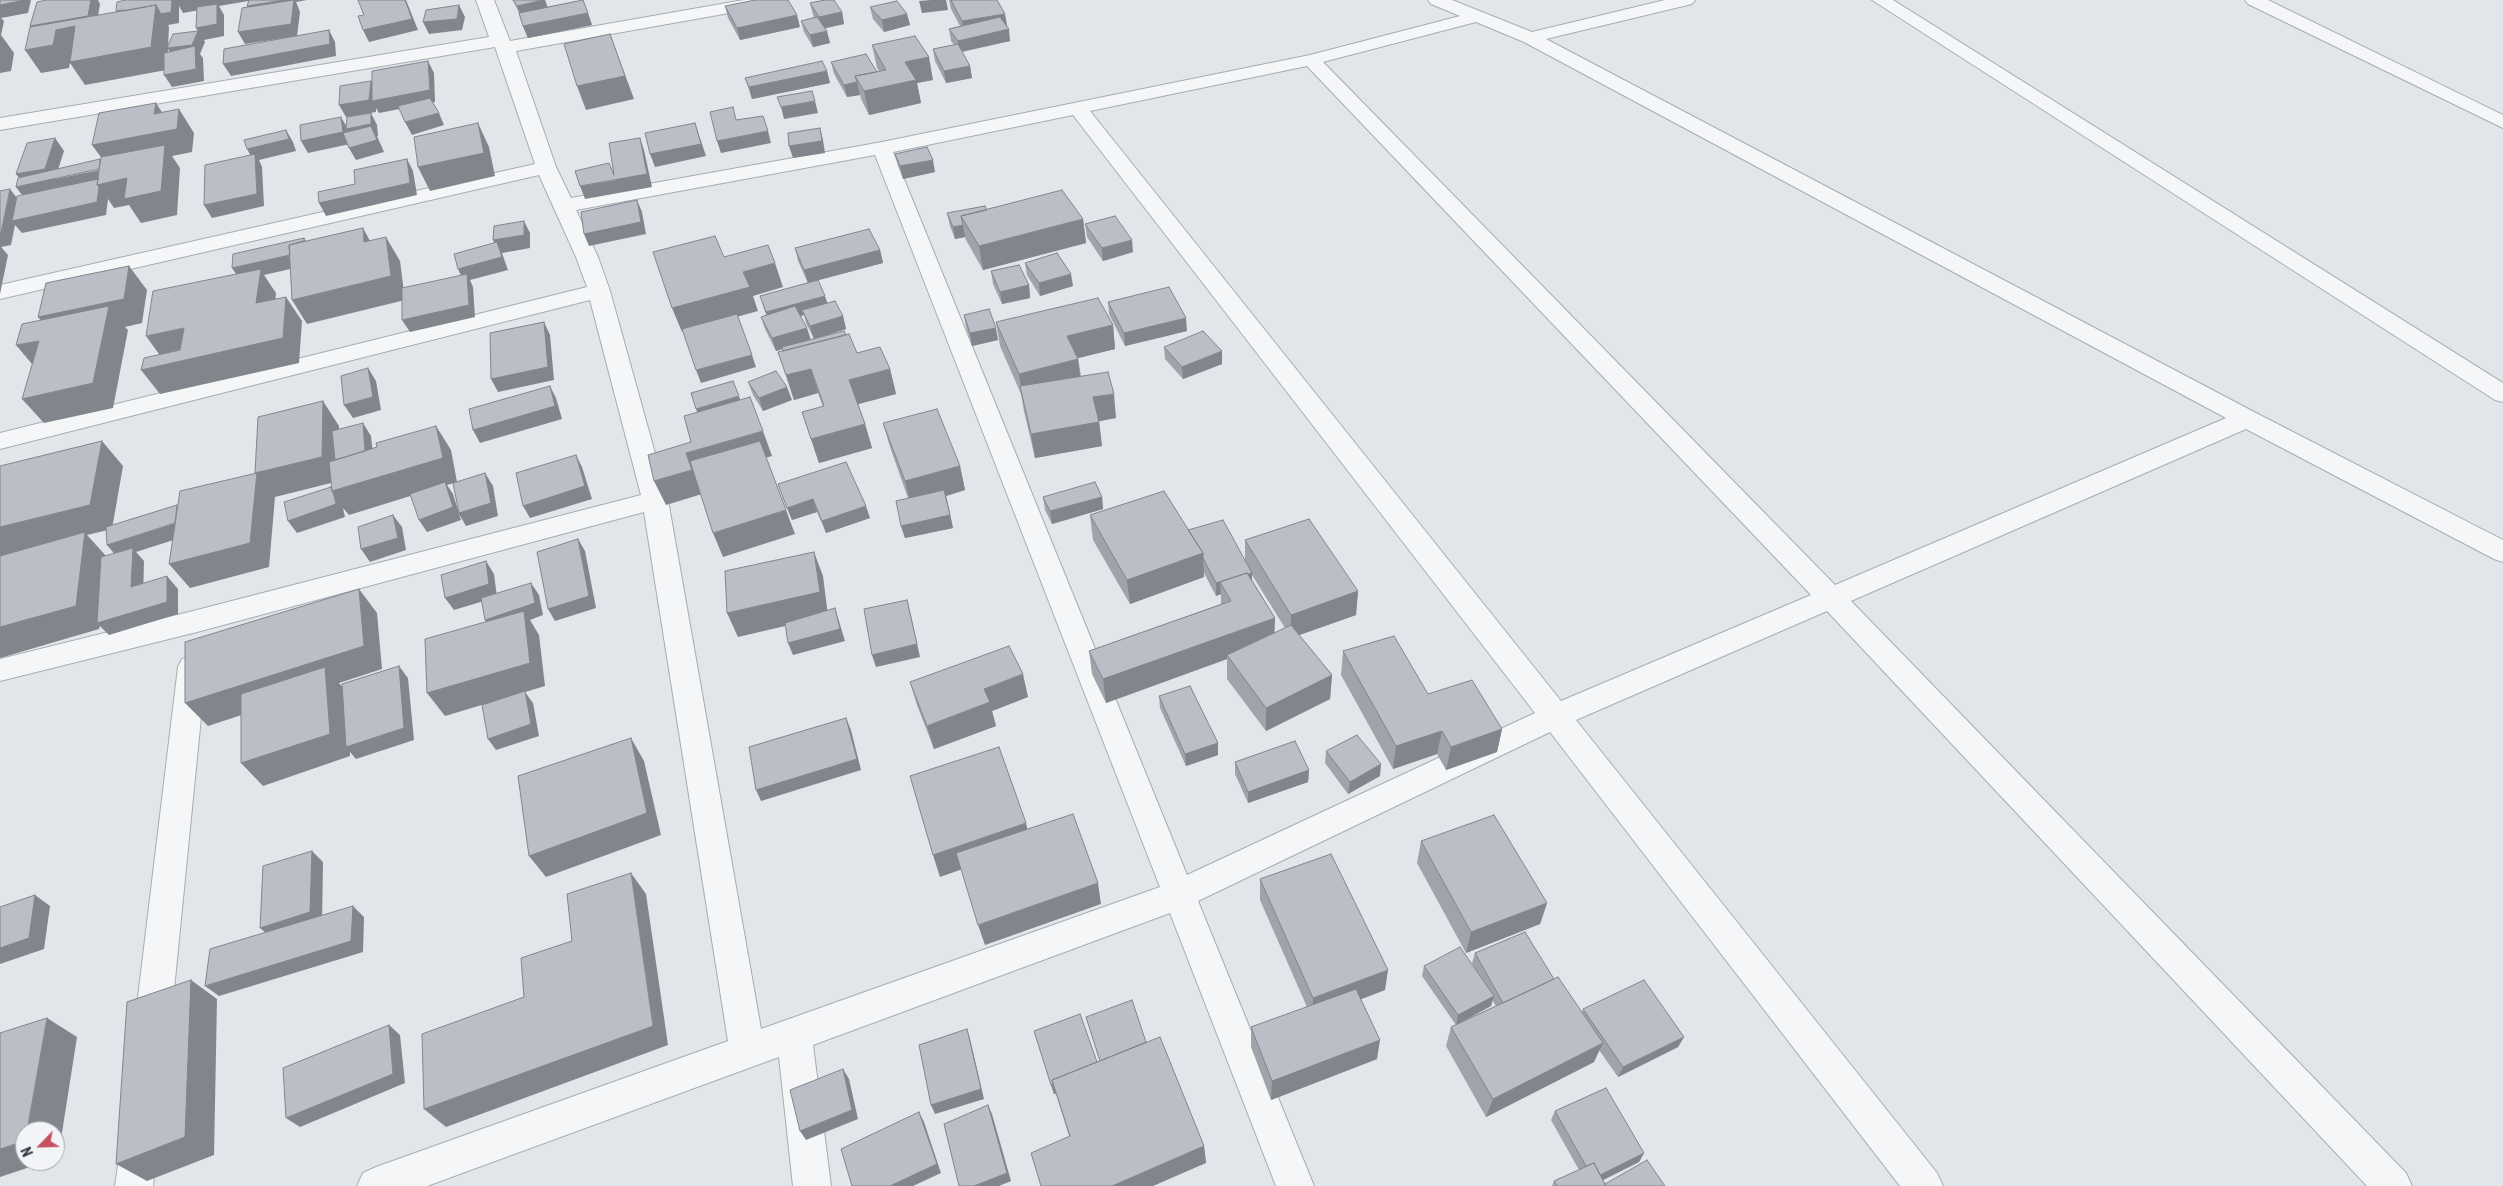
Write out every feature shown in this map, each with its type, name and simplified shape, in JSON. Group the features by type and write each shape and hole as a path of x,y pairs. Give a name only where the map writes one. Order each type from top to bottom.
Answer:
{"street":[{"path":"485,0 546,167 562,206 587,257 599,292 655,500 747,1052"},
{"path":"0,124 774,0"},
{"path":"1438,0 1530,38 2247,419 2503,552"},
{"path":"1530,38 1686,0"},
{"path":"1881,0 2503,394"},
{"path":"2254,0 2503,122"},
{"path":"562,206 882,148 1311,60 1476,16"},
{"path":"1311,60 1830,597 2393,1186"},
{"path":"1078,108 1554,717 1924,1186"},
{"path":"882,148 1295,1186"},
{"path":"0,292 546,167"},
{"path":"0,441 599,292"},
{"path":"376,1186 1178,895 1554,717 2247,419"},
{"path":"0,670 197,621 655,500"},
{"path":"148,1057 197,621"},
{"path":"794,1035 812,1186"},
{"path":"134,1186 143,1107"}],"building":[{"path":"0,0 20,0 20,1 0,5"},
{"path":"46,0 91,0 88,16 30,26 37,2"},
{"path":"125,0 172,0 171,12 161,14 156,5 116,11 117,2"},
{"path":"249,0 284,0 247,6"},
{"path":"294,0 291,24 238,32 242,8"},
{"path":"358,0 405,0 412,19 363,30 358,16 364,15"},
{"path":"513,0 543,0 517,6"},
{"path":"583,0 588,13 523,26 519,13"},
{"path":"755,0 788,0 797,15 737,28 725,6"},
{"path":"834,0 842,12 819,17 810,3"},
{"path":"951,0 997,0 1005,14 962,21"},
{"path":"897,1 907,14 882,20 870,7"},
{"path":"217,4 217,24 196,28 197,7"},
{"path":"156,5 151,47 70,62 75,26 56,30 53,45 25,50 30,27"},
{"path":"459,5 457,19 423,22 426,10"},
{"path":"817,17 827,31 810,35 801,21"},
{"path":"1000,17 1009,29 958,41 949,29"},
{"path":"329,30 330,44 223,64 224,49"},
{"path":"198,31 192,45 167,48 173,34"},
{"path":"610,34 625,76 577,86 564,44"},
{"path":"915,36 929,57 905,62 916,80 864,91 855,76 886,70 872,45"},
{"path":"958,44 970,66 944,71 933,49"},
{"path":"195,46 196,69 164,75 164,53"},
{"path":"866,54 877,72 855,76 857,82 844,85 831,62"},
{"path":"428,61 430,90 372,101 372,71"},
{"path":"822,61 827,71 749,87 745,78"},
{"path":"371,81 369,100 339,105 340,86"},
{"path":"812,91 815,101 781,107 777,97"},
{"path":"430,98 439,113 405,122 398,106"},
{"path":"156,103 154,114 179,109 177,129 92,145 99,113"},
{"path":"733,107 736,120 763,116 768,131 717,141 710,112"},
{"path":"371,113 371,124 346,129 347,117"},
{"path":"341,117 343,132 301,141 300,125"},
{"path":"478,123 484,153 418,167 414,137"},
{"path":"695,123 701,144 650,154 645,133"},
{"path":"371,126 377,140 349,148 343,133"},
{"path":"820,128 822,141 789,146 788,133"},
{"path":"286,130 289,139 247,149 244,140"},
{"path":"55,138 45,169 16,174 27,143"},
{"path":"640,138 647,174 580,186 575,171 609,163 614,175 609,143"},
{"path":"165,145 161,191 124,199 127,178 97,185 101,157"},
{"path":"927,147 933,160 900,166 895,154"},
{"path":"255,154 257,194 204,205 205,165"},
{"path":"100,159 99,169 16,187 18,178"},
{"path":"407,159 410,183 319,203 318,192 355,184 354,170"},
{"path":"98,179 97,202 12,221 17,196"},
{"path":"10,189 1,233 0,233 0,191"},
{"path":"1062,190 1083,219 979,246 961,216"},
{"path":"637,200 641,222 584,234 581,212"},
{"path":"985,206 987,210 961,216 963,225 953,227 947,213"},
{"path":"1115,216 1132,240 1102,248 1085,224"},
{"path":"524,221 524,235 493,240 494,226"},
{"path":"363,228 364,242 386,237 391,276 292,300 289,245"},
{"path":"869,229 880,250 804,270 795,248"},
{"path":"715,236 724,257 768,245 775,263 743,272 750,287 672,308 653,252"},
{"path":"304,238 304,241 289,245 290,255 232,268 233,254"},
{"path":"497,242 502,257 458,269 454,254"},
{"path":"1057,253 1071,274 1039,283 1025,263"},
{"path":"1019,265 1029,285 1000,292 991,271"},
{"path":"129,266 124,299 38,317 46,283"},
{"path":"261,269 256,303 286,297 283,338 141,370 144,358 180,350 184,328 146,336 153,291"},
{"path":"467,274 469,305 402,320 402,288"},
{"path":"818,280 825,296 766,312 760,296"},
{"path":"1169,287 1186,318 1124,333 1108,302"},
{"path":"1098,298 1113,325 1067,336 1078,359 1019,374 996,322"},
{"path":"835,301 843,316 810,326 802,310"},
{"path":"109,306 93,383 22,399 39,341 16,345 22,324"},
{"path":"795,306 807,328 772,338 761,317"},
{"path":"989,309 996,328 970,333 964,315"},
{"path":"737,314 752,355 696,370 682,329"},
{"path":"544,322 548,367 491,379 490,333"},
{"path":"844,331 846,335 783,351 782,347"},
{"path":"1203,331 1222,351 1182,367 1164,347"},
{"path":"849,334 857,353 880,347 890,369 849,380 865,424 811,439 802,412 824,406 811,369 786,375 778,352"},
{"path":"368,368 373,397 344,405 341,376"},
{"path":"776,371 787,387 759,398 748,382"},
{"path":"1108,372 1114,394 1093,397 1099,422 1031,434 1020,386"},
{"path":"733,381 739,396 696,409 691,393"},
{"path":"550,386 555,406 473,430 469,409"},
{"path":"750,397 763,431 686,453 692,470 654,481 648,455 691,442 684,416"},
{"path":"323,401 322,457 255,473 258,417"},
{"path":"937,409 960,466 905,481 883,423"},
{"path":"363,423 365,451 335,460 332,431"},
{"path":"436,426 443,458 332,491 329,462 377,447 376,443"},
{"path":"102,441 90,505 0,527 0,466"},
{"path":"760,441 786,510 713,533 690,461"},
{"path":"576,455 585,486 523,506 516,473"},
{"path":"846,462 866,506 822,521 813,499 787,508 778,484"},
{"path":"257,473 250,543 169,564 180,491"},
{"path":"485,473 491,503 459,513 453,483"},
{"path":"445,482 453,507 419,520 410,494"},
{"path":"1095,482 1102,497 1050,511 1043,497"},
{"path":"331,487 336,504 288,521 284,502"},
{"path":"944,490 950,515 901,526 896,501"},
{"path":"1164,491 1203,553 1127,580 1090,515"},
{"path":"177,505 175,523 107,545 106,527"},
{"path":"393,515 398,538 361,549 358,527"},
{"path":"1309,519 1358,591 1291,615 1245,540"},
{"path":"1223,520 1252,573 1216,583 1203,558 1203,553 1188,530"},
{"path":"85,532 76,606 0,627 0,556"},
{"path":"578,539 589,596 548,609 537,552"},
{"path":"133,548 131,587 167,576 167,602 97,623 101,557"},
{"path":"814,552 820,592 727,613 725,571"},
{"path":"486,561 489,584 445,598 441,575"},
{"path":"1247,573 1275,618 1103,679 1089,651 1231,601 1220,582"},
{"path":"531,583 535,603 485,620 481,598"},
{"path":"359,589 364,646 185,703 185,642"},
{"path":"907,600 917,644 872,655 864,609"},
{"path":"835,608 840,629 788,643 785,623"},
{"path":"524,611 530,663 427,693 425,639"},
{"path":"1291,625 1332,675 1266,708 1227,655"},
{"path":"1394,636 1428,694 1472,680 1502,729 1451,747 1442,731 1396,746 1343,651"},
{"path":"1009,646 1023,674 984,689 990,702 927,726 910,682"},
{"path":"399,666 404,728 346,747 342,684"},
{"path":"325,667 330,734 241,763 241,694"},
{"path":"1190,686 1218,743 1185,754 1159,696"},
{"path":"525,691 531,724 488,739 482,705"},
{"path":"846,718 857,759 756,790 749,747"},
{"path":"1357,735 1381,764 1350,782 1326,751"},
{"path":"631,738 647,813 529,856 518,776"},
{"path":"1295,741 1309,770 1248,792 1235,762"},
{"path":"999,747 1026,823 933,855 910,776"},
{"path":"1073,814 1098,883 978,925 956,853"},
{"path":"1494,815 1547,903 1471,932 1421,841"},
{"path":"312,851 310,912 260,928 263,866"},
{"path":"1331,854 1388,970 1313,998 1260,879"},
{"path":"631,873 653,1026 424,1109 422,1034 524,997 521,958 572,941 567,894"},
{"path":"35,895 29,938 0,948 0,907"},
{"path":"353,906 351,941 205,986 210,949"},
{"path":"1525,932 1554,979 1503,1003 1475,953"},
{"path":"1460,947 1494,996 1458,1015 1424,966"},
{"path":"1558,977 1603,1043 1493,1099 1451,1027"},
{"path":"191,980 185,1137 116,1164 127,1002"},
{"path":"1644,980 1684,1037 1623,1067 1583,1009"},
{"path":"1356,989 1380,1040 1272,1081 1251,1027"},
{"path":"1132,1000 1146,1042 1100,1061 1086,1017"},
{"path":"1080,1014 1097,1062 1052,1080 1053,1084 1051,1085 1034,1031"},
{"path":"47,1018 29,1121 15,1121 15,1144 0,1149 0,1033"},
{"path":"389,1025 393,1074 286,1118 283,1068"},
{"path":"967,1029 981,1089 931,1105 919,1045"},
{"path":"1160,1037 1204,1146 1112,1186 1041,1186 1031,1153 1070,1136 1052,1080"},
{"path":"843,1069 852,1110 800,1131 790,1090"},
{"path":"1606,1088 1644,1153 1600,1175 1594,1163 1586,1166 1555,1111"},
{"path":"988,1105 1007,1173 974,1186 959,1186 944,1124"},
{"path":"919,1112 937,1164 890,1186 852,1186 841,1149"},
{"path":"1647,1160 1665,1186 1606,1186 1605,1184"},
{"path":"1594,1163 1606,1186 1557,1186 1554,1181"}]}
